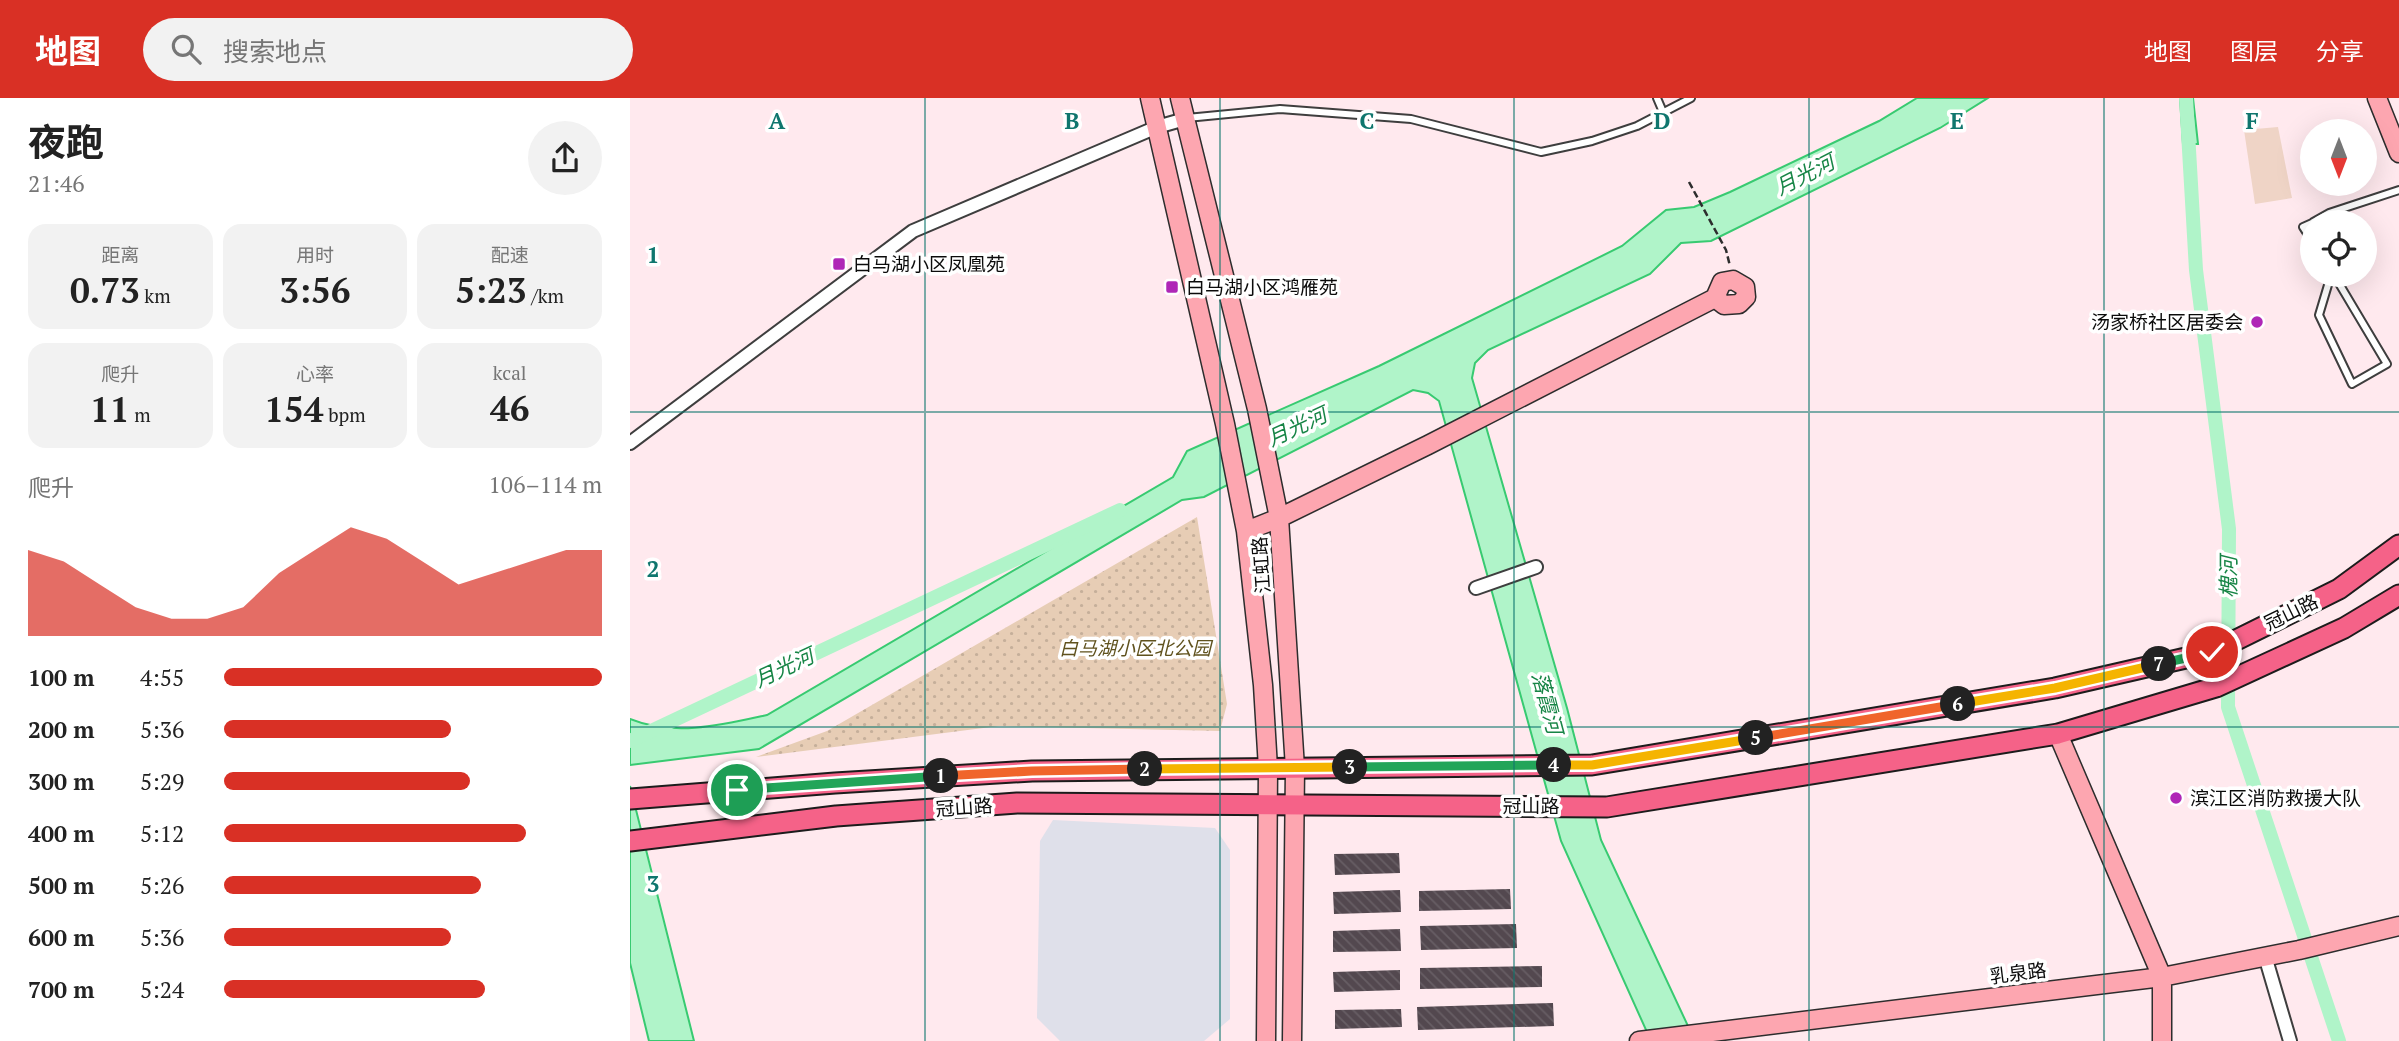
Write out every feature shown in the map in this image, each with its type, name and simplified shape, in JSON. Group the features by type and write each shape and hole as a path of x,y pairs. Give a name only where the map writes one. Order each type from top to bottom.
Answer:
{"main road":[{"name":"江虹路","path":"1150,98 1246,531 1263,685 1268,768 1266,1041"},
{"name":"江虹路","path":"1180,98 1257,409 1279,518 1295,768 1292,1041"},
{"path":"2377,98 2399,153"},
{"path":"1246,531 1279,518 1427,445 1715,298"},
{"name":"冠山路","path":"634,799 1032,771 1592,765 2055,688 2212,652 2339,589 2399,545"},
{"name":"冠山路","path":"637,840 836,816 1017,803 1607,807 2058,734 2216,687 2344,628 2399,595"},
{"path":"2058,734 2162,977 2162,1041"},
{"name":"乳泉路","path":"1640,1041 2162,977 2299,950 2399,926"}],"street":[{"path":"630,443 913,231 1157,127 1185,118"},
{"path":"1476,588 1536,567"},
{"path":"2266,956 2290,1041"}],"lane":[{"path":"1657,98 1663,112"},
{"path":"1185,118 1280,109 1411,119 1541,152 1592,141 1637,126 1691,98"},
{"path":"2338,210 2399,190"},
{"path":"2332,275 2387,364 2352,384 2319,315 2332,275"}],"path":[{"path":"1689,182 1726,250"}],"shaded area":[{"path":"2278,127 2292,198 2255,204 2244,130"},
{"path":"1053,820 1215,828 1230,850 1230,1019 1204,1041 1060,1041 1037,1018 1040,841"}],"green space":[{"name":"白马湖小区北公园","path":"1197,517 1227,704 1220,731 999,726 756,757 827,731"}],"water":[{"name":"落霞河","path":"1917,98 1988,98 1940,128 1711,241 1681,243 1650,274 1488,350 1475,363 1472,378 1567,708 1601,840 1695,1041 1651,1041 1561,841 1439,401 1428,393 1413,390 1204,497 1182,500 759,749 630,765 630,719 664,727 698,728 767,715 1173,477 1187,451 1379,366 1622,246 1666,210 1694,207 1730,192 1879,121"},
{"path":"2180,98 2193,98 2198,144 2183,144"},
{"path":"630,786 694,1041 649,1041 630,963"}],"building":[{"path":"1399,853 1400,873 1335,875 1334,854"},
{"path":"1510,889 1511,909 1419,911 1419,891"},
{"path":"1400,890 1401,912 1334,914 1333,892"},
{"path":"1516,924 1517,948 1421,950 1420,926"},
{"path":"1400,929 1401,951 1333,952 1333,931"},
{"path":"1542,966 1542,987 1420,989 1420,968"},
{"path":"1400,970 1400,990 1334,992 1333,972"},
{"path":"1553,1003 1554,1026 1418,1030 1417,1007"},
{"path":"1401,1009 1402,1027 1335,1029 1335,1010"}],"waterway":[{"name":"槐河","path":"2186,98 2196,270 2229,529 2228,707 2339,1041"},
{"name":"月光河","path":"630,741 1120,510"}],"place":[{"name":"白马湖小区凤凰苑","path":"839,264"},
{"name":"白马湖小区鸿雁苑","path":"1172,287"},
{"name":"汤家桥社区居委会","path":"2257,322"},
{"name":"滨江区消防救援大队","path":"2176,798"}],"route":[{"path":"737,790 1032,771 1592,765 2055,688 2212,652"}]}
